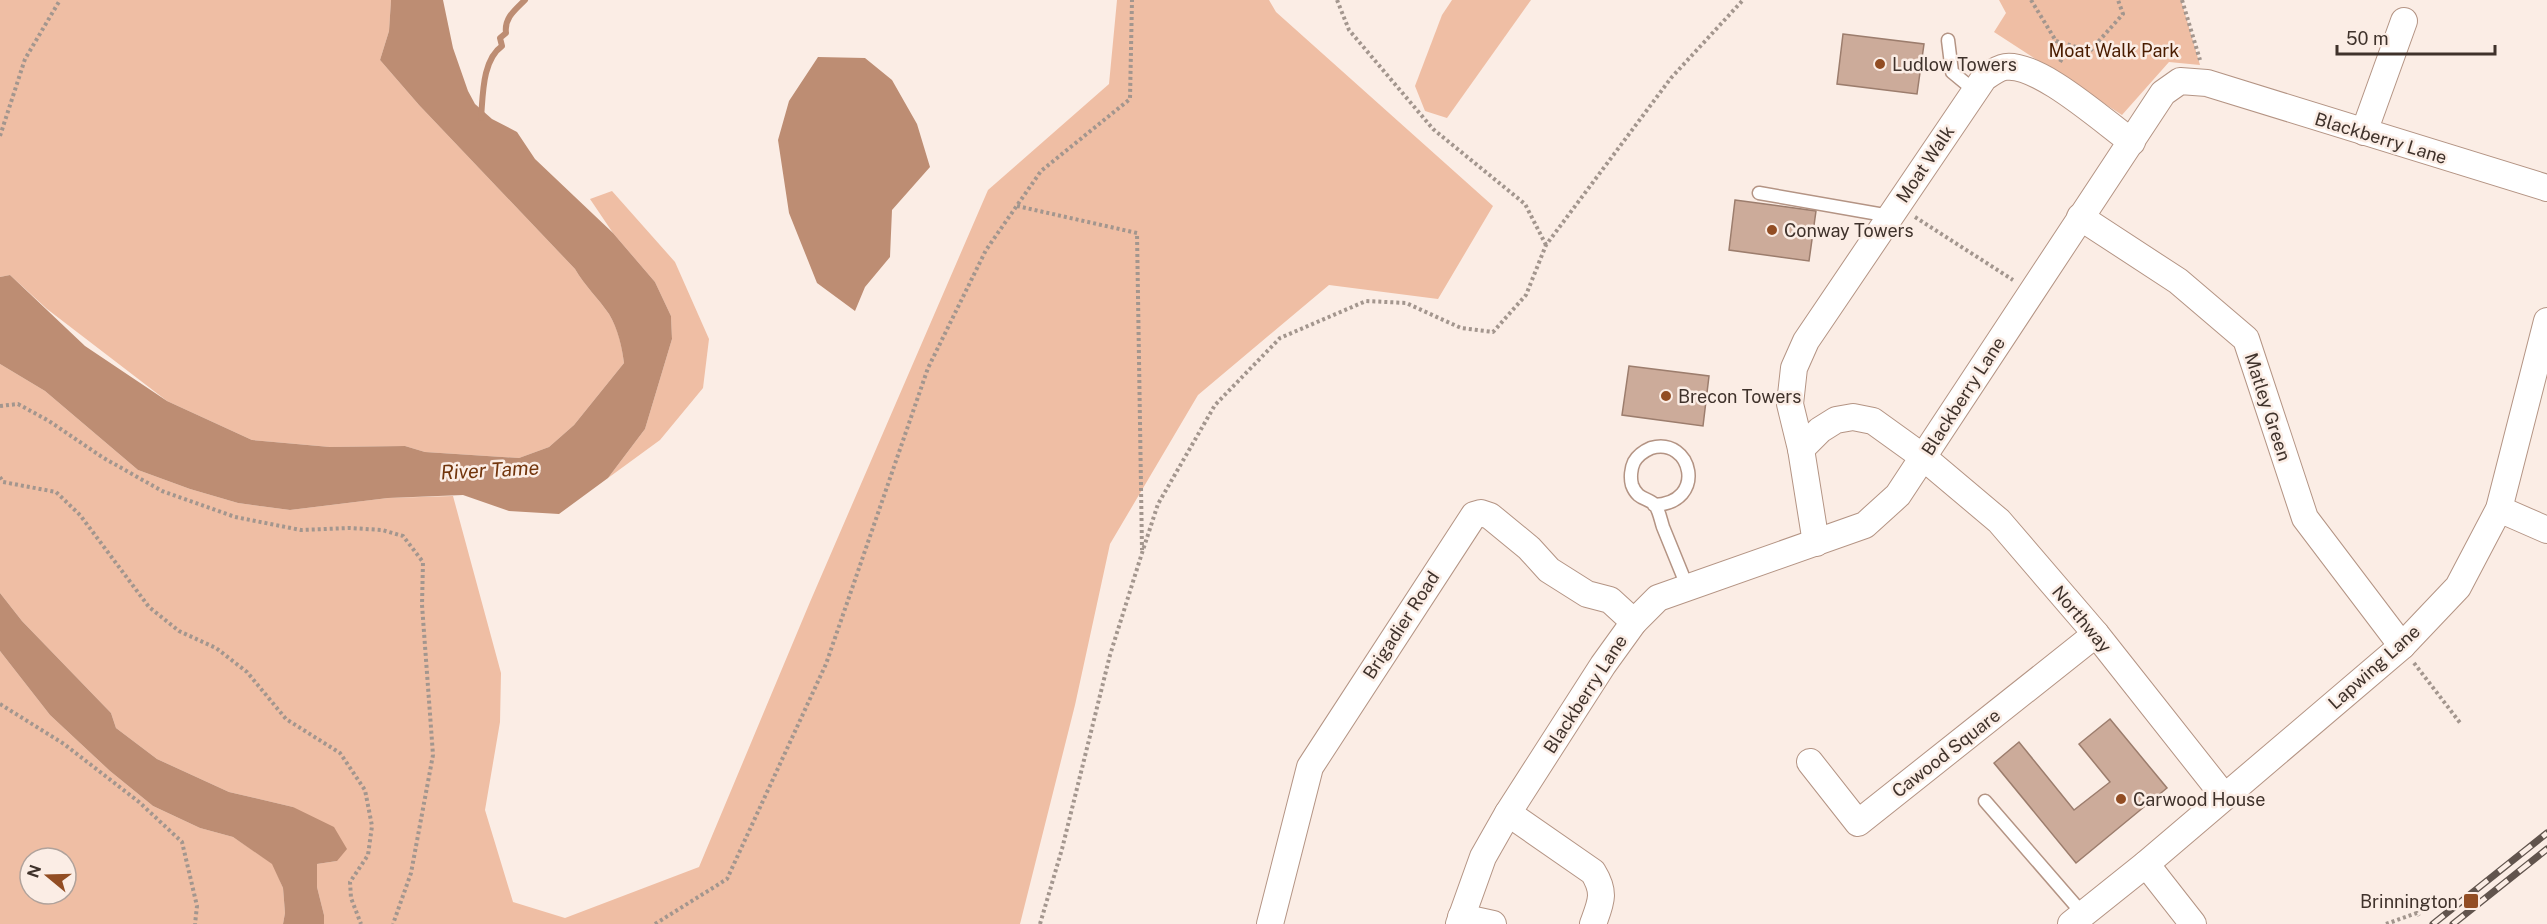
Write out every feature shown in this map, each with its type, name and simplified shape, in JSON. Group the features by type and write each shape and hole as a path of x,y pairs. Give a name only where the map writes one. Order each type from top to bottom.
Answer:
{"street":[{"path":"2364,132 2404,21"},
{"name":"Moat Walk","path":"1816,543 1801,449 1790,404 1794,368 1806,340 1984,78 2004,67 2023,69 2043,76 2132,142"},
{"name":"Blackberry Lane","path":"1460,920 1483,857 1508,813 1603,665 1634,622 1658,598 1687,586 1743,570 1865,525 1898,495 2163,93 2180,81 2207,82 2547,188"},
{"name":"Matley Green","path":"2080,217 2178,281 2246,339 2305,518 2402,646"},
{"name":"Lapwing Lane","path":"2077,919 2146,864 2402,646 2458,587 2499,509 2546,331"},
{"name":"Northway","path":"1801,449 1820,430 1836,420 1853,417 1872,421 1923,457 1999,521 2096,634 2224,796"},
{"path":"2499,509 2547,530"},
{"name":"Brigadier Road","path":"1270,924 1310,767 1474,515 1480,513 1490,516 1504,525 1549,570 1587,594 1610,600 1634,622"},
{"name":"Cawood Square","path":"1810,762 1858,823 2096,634"},
{"path":"1508,813 1593,872 1601,885 1600,902 1593,924"},
{"path":"2146,864 2193,924"},
{"path":"1460,920 1493,924"}],"lane":[{"path":"1948,40 1952,72 1975,91"},
{"path":"1759,193 1894,211"},
{"path":"1654,505 1667,504 1680,497 1686,489 1689,478 1684,459 1677,452 1665,447 1648,449 1640,454 1631,470 1632,485 1637,494 1654,505 1687,586"},
{"path":"1985,801 2077,919"}],"path":[{"path":"0,136 25,59 60,0"},
{"path":"655,924 728,879 826,664 928,368 986,250 1041,171 1130,99 1132,0"},
{"path":"1337,0 1349,30 1433,129 1525,204 1546,245"},
{"path":"1040,924 1062,849 1110,655 1158,504 1215,405 1280,338 1365,301 1406,303 1461,328 1493,332 1526,295 1546,245 1671,78 1743,0"},
{"path":"2031,0 2056,41 2090,51 2123,14 2118,0"},
{"path":"2182,0 2207,82"},
{"path":"1017,206 1137,232 1142,553"},
{"path":"1894,211 2031,292"},
{"path":"0,406 18,404 49,421 102,457 162,491 235,517 301,531 350,528 382,530 403,536 410,544 423,562 422,605 433,754 411,873 393,924"},
{"path":"0,477 3,482 56,492 80,515 148,607 179,631 224,654 247,672 286,719 340,753 365,790 372,826 368,855 350,882 351,898 361,924"},
{"path":"2402,646 2461,724"},
{"path":"0,704 64,744 139,802 182,842 197,906 195,924"},
{"path":"2386,924 2417,913 2419,916"}],"green space":[{"path":"0,0 391,0 389,31 380,60 419,105 575,269 612,320 619,338 624,363 574,425 549,447 519,458 425,452 405,446 330,447 252,440 167,401 47,309 10,275 0,277"},
{"path":"1117,0 1269,0 1276,12 1493,206 1438,299 1329,285 1198,395 1110,544 1075,705 1020,924 324,924 317,887 317,864 337,861 293,807 229,792 157,759 116,728 111,713 22,621 0,593 0,364 45,391 138,470 238,503 290,510 388,498 453,496 501,673 500,722 485,810 513,902 565,918 699,867 810,602 988,190 1109,84"},
{"path":"1452,0 1531,0 1447,118 1425,111 1415,86 1442,15"},
{"name":"Moat Walk Park","path":"1999,0 2181,0 2200,65 2169,62 2122,115 1994,32 2006,13"},
{"path":"612,191 675,262 709,339 703,388 660,440 608,478 645,429 672,339 671,316 655,282 613,233 590,199"},
{"path":"0,651 50,715 110,771 153,806 200,828 233,837 273,864 283,888 285,913 283,924 0,924"}],"water":[{"name":"River Tame","path":"391,0 443,0 453,48 475,104 492,119 517,132 535,159 613,233 655,282 671,316 672,339 645,429 608,478 559,514 509,511 463,495 388,498 290,510 238,503 138,470 45,391 0,364 0,277 10,275 85,346 167,401 252,440 330,447 405,446 425,452 519,458 549,447 574,425 624,363 615,326 609,314 575,269 419,105 380,60 389,31"},
{"path":"818,57 865,58 892,80 917,124 930,167 892,210 890,257 865,287 855,311 817,283 789,213 778,140 789,101"},
{"path":"0,593 22,621 111,713 116,728 157,759 229,792 293,807 334,827 347,849 337,861 317,864 317,887 324,924 283,924 285,913 283,888 272,864 233,837 200,828 153,806 110,771 50,715 0,651"}],"building":[{"name":"Ludlow Towers","path":"1843,34 1924,44 1917,94 1837,84"},
{"name":"Conway Towers","path":"1735,200 1816,211 1809,261 1729,250"},
{"name":"Brecon Towers","path":"1629,366 1709,376 1703,426 1622,415"},
{"name":"Carwood House","path":"2110,719 2167,788 2076,863 1994,763 2019,742 2074,810 2110,782 2079,744"}],"waterway":[{"path":"481,118 487,69 495,52 502,46 500,38 506,33 508,19 525,0"}],"railway":[{"path":"2433,924 2547,833"},
{"path":"2453,924 2547,849"}],"place":[{"name":"Ludlow Towers","path":"1880,64"},
{"name":"Conway Towers","path":"1772,230"},
{"name":"Brecon Towers","path":"1666,396"},
{"name":"Carwood House","path":"2121,799"},
{"name":"Brinnington","path":"2471,901"}]}
